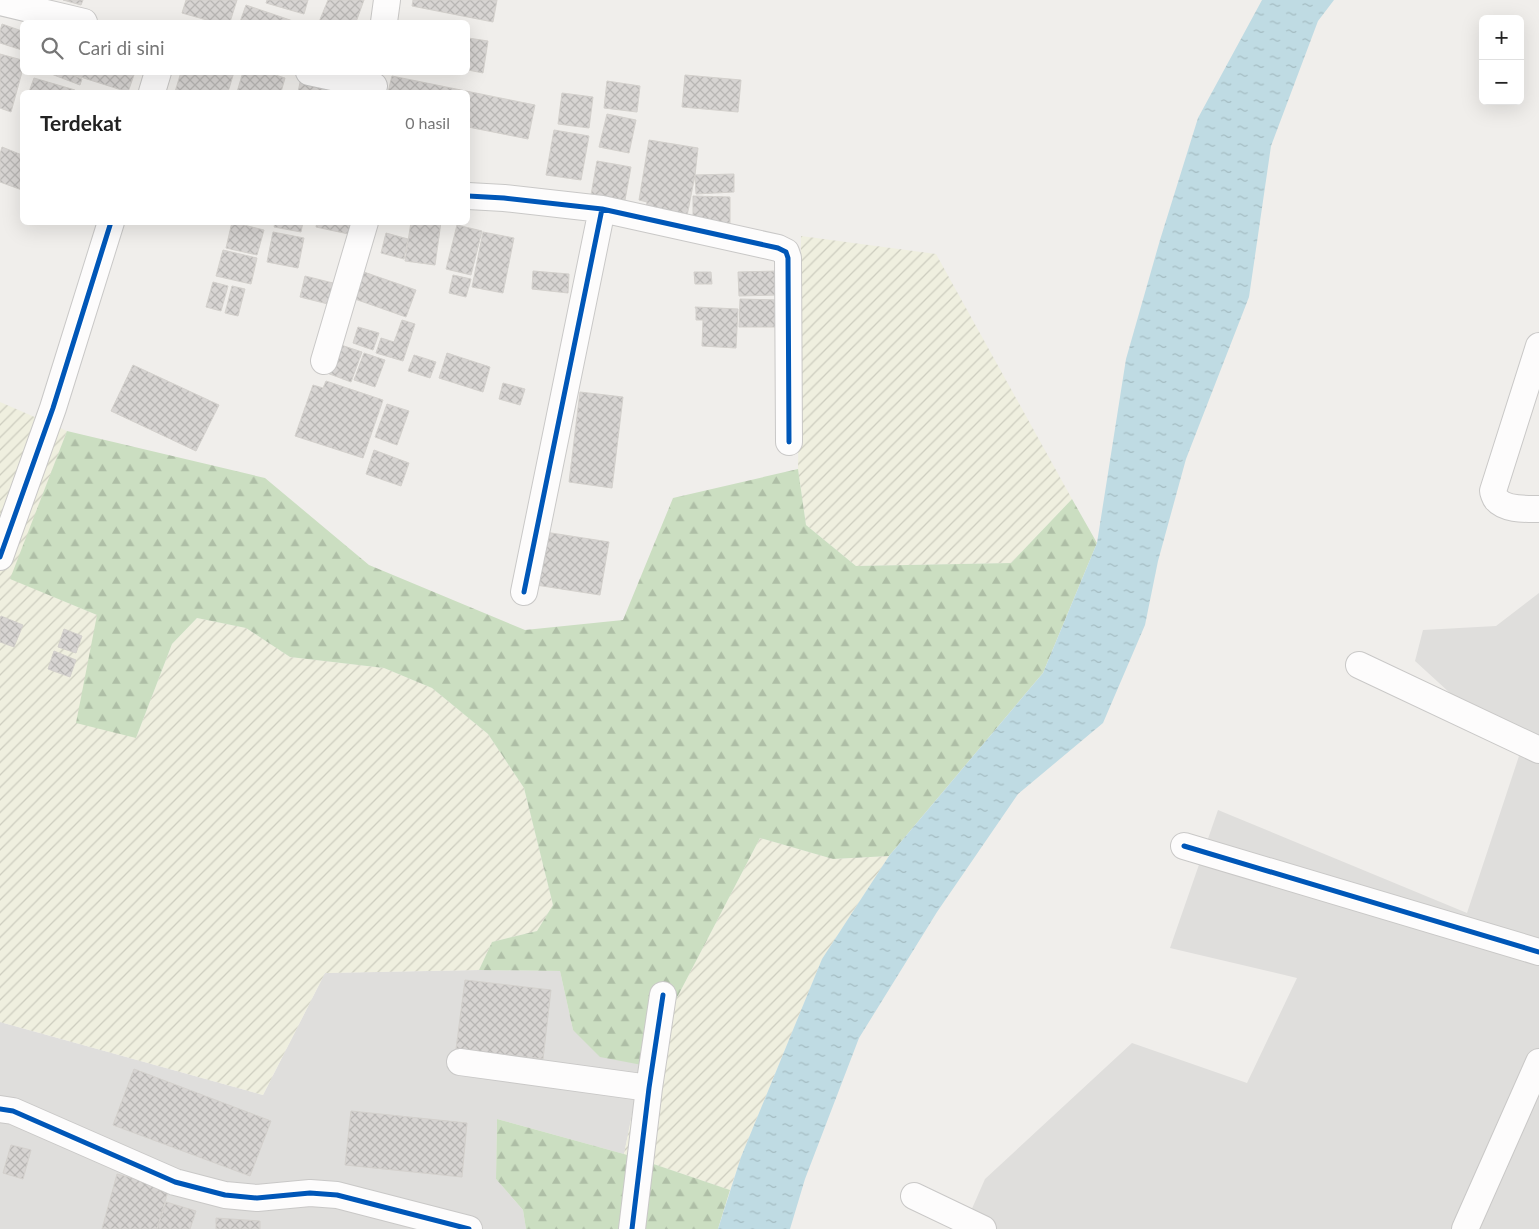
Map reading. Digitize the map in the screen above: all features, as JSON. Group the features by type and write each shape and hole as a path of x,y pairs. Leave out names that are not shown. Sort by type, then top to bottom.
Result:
{"street":[{"path":"384,20 387,0"},
{"path":"0,2 43,6 79,20"},
{"path":"153,90 157,75"},
{"path":"325,75 374,84"},
{"path":"470,196 602,209 778,248 786,252 788,258 789,442"},
{"path":"524,592 602,209"},
{"path":"0,557 53,408 111,225"},
{"path":"324,361 364,225"},
{"path":"1539,346 1493,491 1495,498 1504,505 1517,508 1539,509"},
{"path":"1359,665 1539,750"},
{"path":"1184,846 1539,952"},
{"path":"632,1229 649,1088 663,995"},
{"path":"460,1062 649,1088"},
{"path":"1465,1229 1539,1062"},
{"path":"0,1109 13,1111 175,1182 224,1195 257,1198 310,1194 337,1195 469,1229"},
{"path":"914,1196 983,1229"}],"shaded area":[{"path":"1539,593 1539,1229 963,1229 985,1179 1132,1043 1247,1083 1297,978 1170,948 1218,810 1467,913 1519,756 1415,661 1423,630 1496,626"},
{"path":"479,970 560,971 573,1030 642,1065 624,1154 497,1119 496,1179 523,1210 526,1229 0,1229 0,1022 263,1095 325,973"}],"green space":[{"path":"801,236 936,254 1072,499 1011,563 856,566 806,525 798,469"},
{"path":"0,402 67,431 11,579 97,615 136,738 172,644 197,618 246,628 290,657 384,668 432,688 488,734 524,788 553,905 537,931 492,942 479,970 325,973 263,1095 0,1022"},
{"path":"67,431 265,478 369,565 525,630 623,620 673,498 798,469 806,525 856,566 1011,563 1072,499 1097,543 1043,673 889,856 833,859 760,838 642,1065 600,1057 573,1030 560,971 479,970 492,942 537,931 553,905 524,788 488,734 432,688 384,668 290,657 246,628 197,618 172,644 136,738 76,723 97,615 10,579"},
{"path":"760,838 833,859 889,856 822,959 741,1157 730,1190 624,1154 642,1065"},
{"path":"497,1119 624,1154 730,1190 718,1229 526,1229 523,1210 496,1179"}],"water":[{"path":"1262,0 1334,0 1318,21 1271,146 1249,297 1186,459 1158,561 1145,625 1103,723 1018,794 937,912 859,1038 805,1179 790,1229 718,1229 741,1157 822,959 889,856 1043,673 1097,543 1126,359 1198,118"}],"building":[{"path":"63,0 83,0 81,5"},
{"path":"186,0 237,0 231,20 207,20 182,13"},
{"path":"267,0 308,0 304,14 266,3"},
{"path":"328,0 364,0 357,20 320,20"},
{"path":"413,0 497,0 493,22 412,6"},
{"path":"246,5 290,20 241,20"},
{"path":"2,24 20,30 20,49 0,43"},
{"path":"470,38 488,41 483,73 470,70"},
{"path":"0,54 20,59 21,75 11,112 0,108"},
{"path":"54,75 73,75 82,79 80,85"},
{"path":"74,75 134,75 129,90 122,90"},
{"path":"180,75 233,75 229,90 176,90"},
{"path":"242,75 276,75 285,78 282,90 238,90"},
{"path":"685,75 741,80 738,112 682,107"},
{"path":"392,76 461,90 388,90"},
{"path":"34,78 75,90 30,90"},
{"path":"301,78 342,90 298,90"},
{"path":"607,81 640,86 637,112 604,108"},
{"path":"470,92 535,105 528,139 470,127"},
{"path":"562,93 593,97 589,128 558,124"},
{"path":"607,114 636,120 629,153 599,147"},
{"path":"554,130 589,136 581,180 546,175"},
{"path":"649,140 698,148 686,221 645,214 647,202 639,200"},
{"path":"2,147 20,154 20,189 0,182 0,154"},
{"path":"597,161 631,167 625,200 591,195"},
{"path":"734,174 734,192 696,194 695,175"},
{"path":"693,196 730,197 730,224 693,223"},
{"path":"231,225 244,225 264,230 257,255 226,248"},
{"path":"274,225 302,225 301,232 274,227"},
{"path":"316,225 355,225 353,235 316,227"},
{"path":"411,225 441,225 435,265 405,261"},
{"path":"457,225 482,231 471,275 446,269"},
{"path":"273,232 304,238 298,268 267,262"},
{"path":"483,232 514,238 503,293 472,287"},
{"path":"386,233 408,239 404,259 381,253"},
{"path":"223,250 257,258 251,284 216,276"},
{"path":"361,271 416,290 406,317 352,298"},
{"path":"533,271 569,274 568,293 532,289"},
{"path":"778,271 778,295 739,296 738,272"},
{"path":"694,272 711,272 712,284 695,284"},
{"path":"453,275 471,279 466,297 449,293"},
{"path":"305,276 337,284 332,305 300,297"},
{"path":"213,282 228,286 221,311 206,307"},
{"path":"232,286 245,289 238,316 225,313"},
{"path":"740,299 780,300 779,327 739,327"},
{"path":"695,307 738,309 736,348 702,346 703,320 696,320"},
{"path":"402,320 415,324 403,361 376,353 381,338 394,342"},
{"path":"358,327 379,333 373,350 353,343"},
{"path":"338,344 362,352 351,382 327,373"},
{"path":"364,353 385,360 375,387 354,380"},
{"path":"447,353 490,367 483,392 439,378"},
{"path":"414,355 436,362 430,378 408,371"},
{"path":"133,365 219,405 196,451 111,411"},
{"path":"326,381 383,400 363,458 295,436 313,385 323,388"},
{"path":"503,383 525,389 520,405 499,399"},
{"path":"580,392 623,397 612,488 569,482"},
{"path":"387,404 409,411 397,445 375,437"},
{"path":"374,450 409,463 401,486 366,474"},
{"path":"545,532 609,542 600,595 536,585"},
{"path":"1,616 23,625 14,647 0,642"},
{"path":"64,629 82,636 76,653 58,647"},
{"path":"54,651 76,660 70,677 48,669"},
{"path":"465,980 551,990 543,1059 456,1049"},
{"path":"134,1069 271,1121 250,1176 113,1125"},
{"path":"351,1111 467,1123 462,1177 345,1165"},
{"path":"11,1145 31,1150 23,1179 3,1173"},
{"path":"117,1174 169,1188 157,1229 102,1229"},
{"path":"166,1202 196,1211 190,1229 157,1229"},
{"path":"216,1218 260,1221 260,1229 216,1229"}],"cycle path":[{"path":"470,196 602,209 778,248 786,252 788,258 789,442"},
{"path":"524,592 602,209"},
{"path":"0,557 53,408 110,225"},
{"path":"1184,846 1539,952"},
{"path":"632,1229 649,1088 663,995"},
{"path":"0,1109 13,1111 175,1182 225,1195 257,1198 310,1193 337,1195 469,1229"}]}
